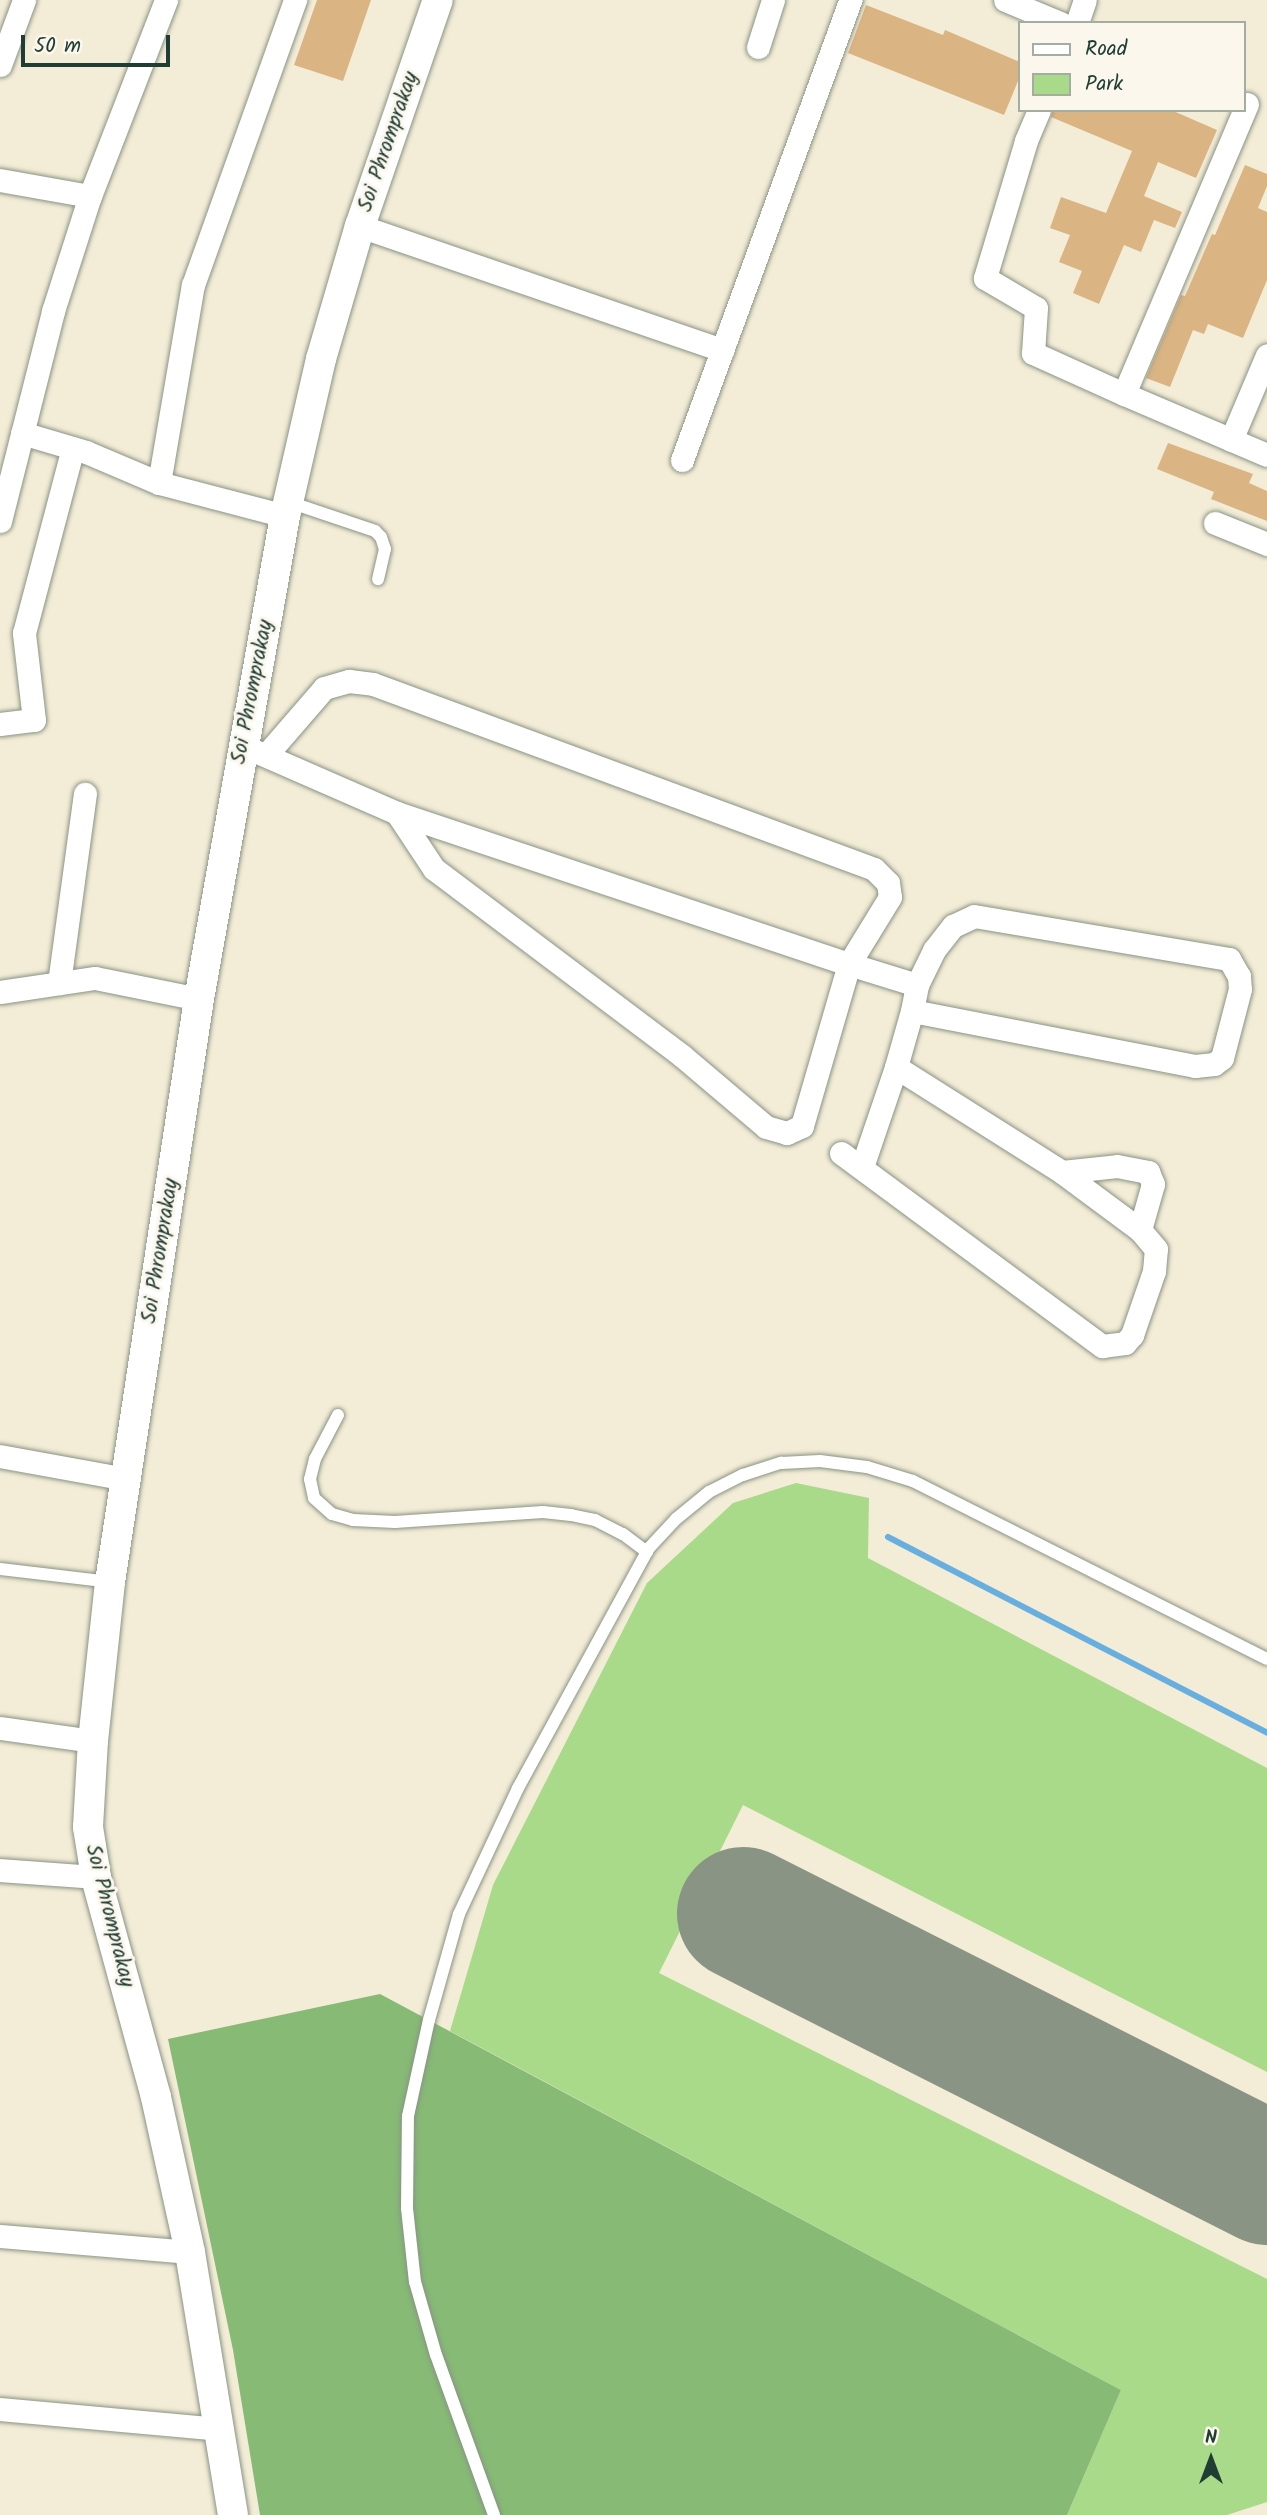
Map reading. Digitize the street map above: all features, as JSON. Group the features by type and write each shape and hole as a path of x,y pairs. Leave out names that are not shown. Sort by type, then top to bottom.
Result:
{"street":[{"path":"0,65 24,0"},
{"path":"0,521 53,312 90,196 166,0"},
{"path":"159,483 193,285 295,0"},
{"name":"Soi Phromprakay","path":"233,2515 190,2252 156,2097 96,1877 88,1827 93,1741 110,1582 199,999 255,751 287,509 321,359 360,226 438,0"},
{"path":"758,47 773,0"},
{"path":"682,460 850,0"},
{"path":"1005,0 1055,21"},
{"path":"1078,21 1085,0"},
{"path":"1124,394 1253,107"},
{"path":"1038,112 1026,141 985,278 1036,308 1033,354 1267,455"},
{"path":"0,180 90,196"},
{"path":"360,226 722,349"},
{"path":"1231,440 1267,355"},
{"path":"22,433 72,448 159,483 287,509"},
{"path":"0,724 34,720 24,633 72,448"},
{"path":"1215,523 1267,544"},
{"path":"397,813 434,869 681,1055 775,1132 787,1133 803,1126 849,964 890,897 888,883 874,869 373,684 349,681 324,688 255,751 397,813 849,964 917,985"},
{"path":"59,983 85,794"},
{"path":"862,1167 897,1067 917,985 934,950 953,926 974,916 1229,959 1239,976 1240,989 1222,1058 1214,1064 1195,1066 912,1011"},
{"path":"0,992 95,978 199,999"},
{"path":"841,1153 1102,1346 1125,1343 1132,1335 1154,1271 1156,1249 1140,1230 1062,1172 897,1067"},
{"path":"1062,1172 1117,1166 1148,1172 1153,1184 1140,1230"},
{"path":"0,1456 126,1479"},
{"path":"0,1728 93,1741"},
{"path":"0,1870 96,1877"},
{"path":"0,2236 190,2252"},
{"path":"0,2409 221,2429"}],"lane":[{"path":"287,509 375,531 384,549 378,579"},
{"path":"338,1415 315,1459 310,1479 314,1498 332,1514 353,1520 395,1522 544,1512 571,1515 595,1520 614,1529 647,1552"},
{"path":"494,2515 436,2355 415,2282 407,2208 408,2116 429,2020 459,1914 518,1788 647,1552 676,1518 709,1492 743,1475 781,1463 820,1461 867,1467 913,1481 1267,1659"},
{"path":"0,1569 110,1582"}],"green space":[{"path":"796,1483 869,1498 868,1558 1267,1768 1267,2072 743,1805 659,1973 1267,2279 1267,2502 1227,2515 1067,2515 1121,2390 450,2031 493,1885 647,1583 733,1503"},
{"path":"380,1994 1121,2390 1067,2515 260,2515 233,2350 168,2039"}],"building":[{"path":"317,0 371,0 343,81 294,65"},
{"path":"866,5 943,35 945,30 1018,61 1018,81 1004,115 848,53"},
{"path":"1052,112 1176,112 1217,130 1196,178 1158,162 1144,196 1182,212 1175,228 1154,220 1141,252 1124,245 1099,304 1073,293 1082,271 1059,262 1070,235 1050,228 1061,197 1106,213 1132,151 1051,117"},
{"path":"1245,165 1267,174 1267,186 1258,208 1267,212 1267,280 1243,338 1208,324 1204,334 1193,330 1170,387 1146,378 1181,295 1185,296"},
{"path":"1168,443 1253,474 1249,483 1267,491 1267,521 1211,499 1214,492 1157,469"}],"waterway":[{"path":"888,1537 1267,1733"}],"runway":[{"path":"743,1913 1267,2178"}]}
